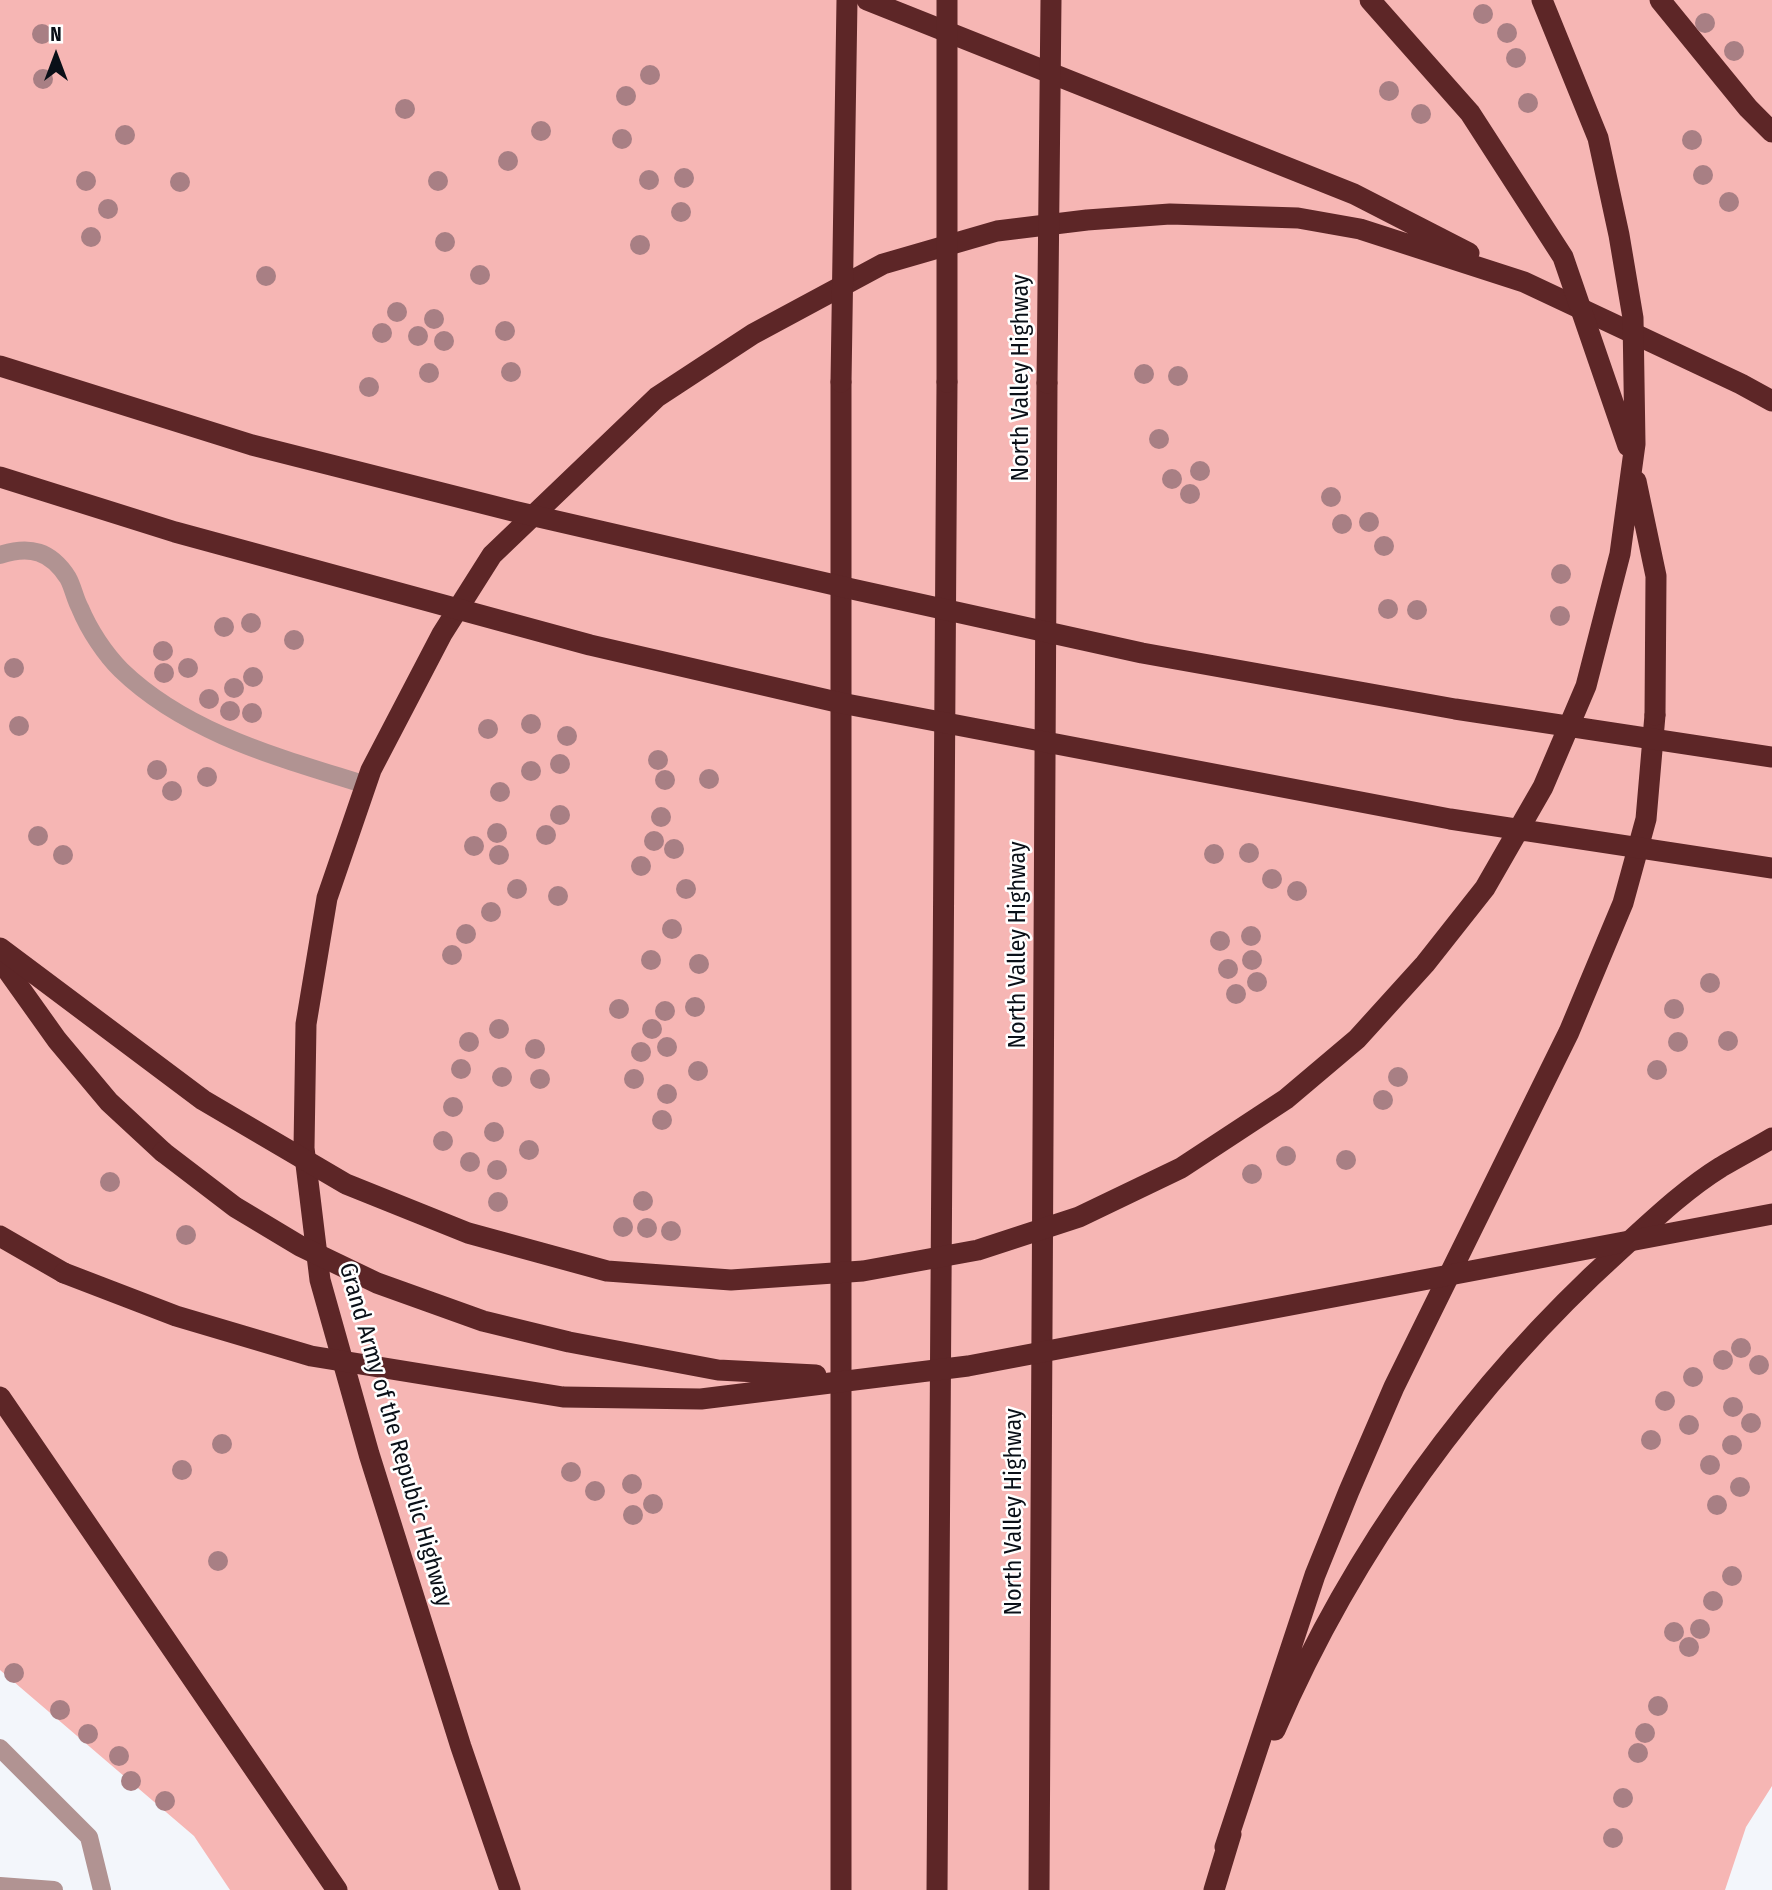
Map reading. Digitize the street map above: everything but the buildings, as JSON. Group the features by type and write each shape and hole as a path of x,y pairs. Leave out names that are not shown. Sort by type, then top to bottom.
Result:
{"highway":[{"path":"841,1890 841,382 847,0"},
{"path":"867,0 1354,194 1524,282"},
{"path":"937,1890 947,0"},
{"name":"North Valley Highway","path":"1039,1890 1051,0"},
{"path":"1214,1890 1225,1847 1315,1575 1349,1491 1394,1387 1569,1032 1623,903 1646,820 1656,715 1656,576 1627,437 1563,257 1470,113 1370,0"},
{"path":"0,948 203,1100 346,1184 468,1233 607,1271 731,1280 889,1267 978,1250 1079,1217 1181,1168 1286,1098 1357,1039 1425,964 1485,888 1542,787 1586,686 1620,554 1636,444 1633,318 1598,138 1542,0"},
{"path":"1660,0 1748,108 1772,132"},
{"name":"Grand Army of the Republic Highway","path":"510,1890 461,1746 369,1454 320,1280 304,1148 306,1024 327,898 371,770 442,634 492,555 657,397 753,334 883,264 997,231 1087,220 1170,214 1298,218 1360,229 1524,282 1772,401"},
{"path":"0,366 252,445 513,511 1142,653 1455,709 1772,757"},
{"path":"0,477 175,532 564,637 841,703 1450,820 1772,868"},
{"path":"0,960 57,1040 109,1102 163,1152 235,1208 300,1246 377,1283 483,1321 569,1342 718,1370 820,1375 968,1366"},
{"path":"1225,1847 1285,1707 1327,1619 1412,1486 1464,1416 1521,1346 1579,1286 1647,1225 1720,1168 1772,1138"},
{"path":"0,1236 64,1273 177,1316 312,1356 562,1397 701,1399 968,1366 1772,1214"},
{"path":"0,1396 337,1890"}],"street":[{"path":"0,555 29,550 48,555 68,579 80,610 103,648 121,670 181,715 241,743 366,785"},
{"path":"0,1748 89,1837 102,1890"},
{"path":"0,1886 54,1890"}],"shaded area":[{"path":"0,0 1772,0 1772,1786 1746,1827 1725,1890 230,1890 194,1836 0,1670"}]}
